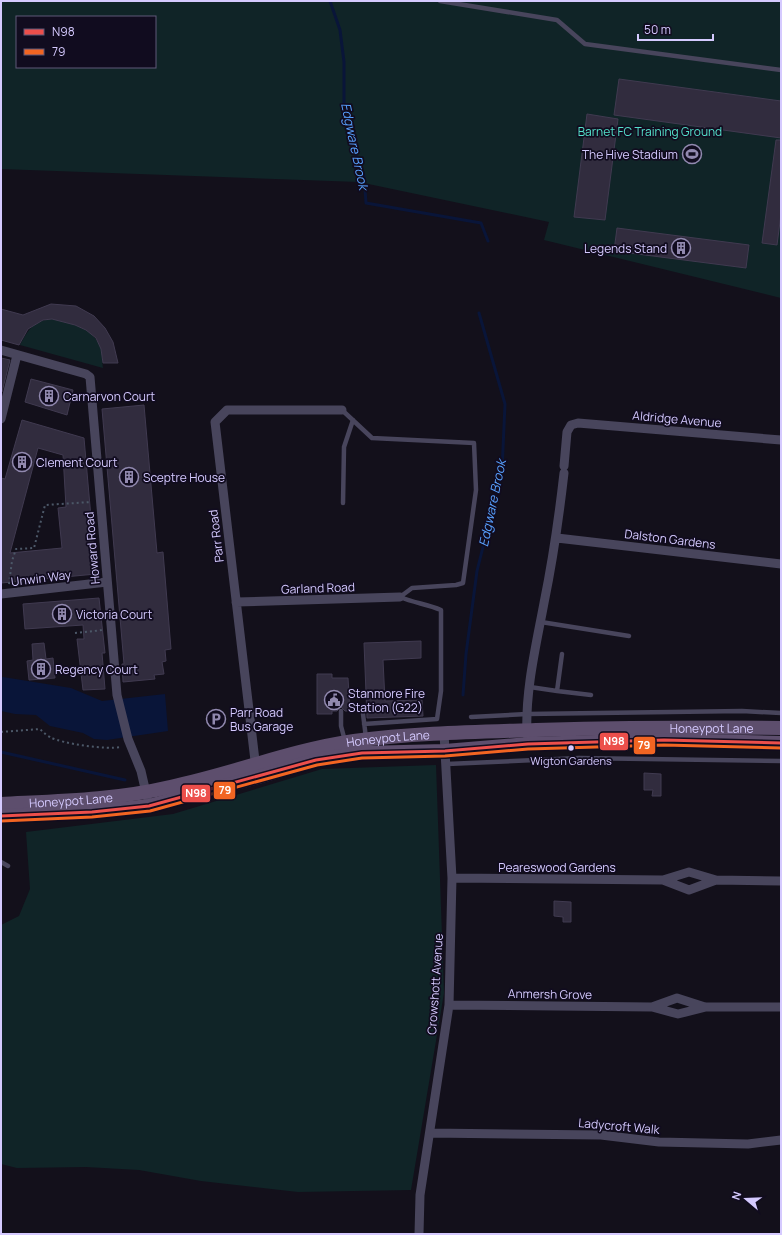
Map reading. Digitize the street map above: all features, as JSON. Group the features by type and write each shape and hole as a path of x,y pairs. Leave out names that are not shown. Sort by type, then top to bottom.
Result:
{"main road":[{"name":"Honeypot Lane","path":"257,771 312,748 346,742 446,758 527,737 662,726 781,728"},
{"name":"Honeypot Lane","path":"1,816 92,812 257,771 316,760 367,746 444,733 527,737 781,742"},
{"name":"Honeypot Lane","path":"1,804 119,797 147,799"}],"street":[{"name":"Howard Road","path":"1,350 86,374 90,377 117,695 127,742 141,771 147,799"},
{"path":"1,419 18,355"},
{"name":"Parr Road","path":"257,771 215,422 226,410 342,410"},
{"name":"Aldridge Avenue","path":"557,538 567,432 571,425 588,423 781,440"},
{"path":"527,737 526,714 530,687 557,538"},
{"name":"Dalston Gardens","path":"557,538 781,564"},
{"name":"Unwin Way","path":"6,594 107,582"},
{"name":"Garland Road","path":"236,602 400,597"},
{"name":"Crowshott Avenue","path":"419,1234 420,1195 449,1005 452,878 444,733"},
{"name":"Peareswood Gardens","path":"452,878 663,880 689,872 716,880 781,881"},
{"name":"Peareswood Gardens","path":"663,880 690,890 716,880"},
{"name":"Anmersh Grove","path":"652,1007 677,998 706,1007"},
{"name":"Anmersh Grove","path":"449,1005 652,1007 678,1014 706,1007 781,1007"},
{"name":"Ladycroft Walk","path":"430,1132 601,1134 659,1142 748,1144 781,1140"}],"lane":[{"path":"440,1 557,20 585,44 781,70"},
{"path":"342,410 372,438 474,443 476,490 463,582 456,586 412,588 400,597"},
{"path":"343,503 344,447 353,420"},
{"path":"364,724 437,719 441,691 440,610 429,605 413,602 400,597"},
{"path":"541,622 629,636"},
{"path":"557,691 562,654"},
{"path":"530,687 591,695"},
{"path":"341,711 341,726 346,742"},
{"path":"470,716 742,711 781,713"},
{"path":"363,714 367,746"},
{"path":"446,758 781,761"},
{"path":"1,862 8,866"}],"path":[{"path":"6,594 12,561 16,549 34,548 45,506 100,501"},
{"path":"75,633 106,630"},
{"path":"1,732 40,729 51,738 91,747 108,749 127,742"}],"green space":[{"name":"Barnet FC Training Ground","path":"1,1 781,1 781,298 544,240 549,222 359,182 1,169"},
{"path":"52,319 66,322 88,331 98,342 102,351 103,368 20,345 32,327 45,320"},
{"path":"436,765 444,993 411,1190 298,1192 201,1181 139,1170 86,1167 17,1168 1,1164 1,925 19,916 30,889 26,832 173,814 322,769"}],"water":[{"path":"3,677 71,688 102,701 165,694 168,731 107,740 94,739 83,733 50,726 36,715 15,714 1,711 1,678"}],"building":[{"path":"619,79 781,101 781,138 614,115"},
{"path":"587,114 618,119 605,220 574,217"},
{"path":"776,140 781,140 781,214 777,245 762,243"},
{"name":"Legends Stand","path":"617,228 749,245 746,268 614,251"},
{"path":"51,304 76,306 94,316 105,328 113,342 118,363 103,363 101,349 96,338 86,330 75,325 52,319 43,320 28,329 19,345 1,340 1,309 23,315"},
{"path":"1,358 10,360 2,392 1,392"},
{"name":"Carnarvon Court","path":"31,379 73,390 67,415 25,402"},
{"name":"Sceptre House","path":"144,405 157,553 163,552 171,649 165,650 166,661 162,662 164,674 154,675 155,679 123,682 122,664 124,664 102,409"},
{"path":"22,420 84,438 96,574 1,583 1,478 5,479","holes":["38,448 63,455 66,507 58,508 62,548 10,553"]},
{"path":"99,598 105,653 102,653 105,689 83,690 77,639 84,639 83,625 25,629 23,604"},
{"path":"421,641 421,658 383,660 385,701 422,700 423,716 367,718 364,643"},
{"name":"Regency Court","path":"44,643 46,659 53,658 55,678 29,680 27,661 33,660 32,644"},
{"name":"Stanmore Fire Station (G22)","path":"317,674 332,674 332,678 348,678 350,711 345,711 341,707 337,711 332,711 332,714 317,714"},
{"path":"644,773 661,774 661,796 652,796 653,790 644,790"},
{"path":"554,901 571,902 571,922 563,922 563,917 554,916"}],"waterway":[{"name":"Edgware Brook","path":"330,1 340,30 344,62 344,109 354,149 364,176 366,203 481,223 488,241"},
{"name":"Edgware Brook","path":"463,695 466,654 477,571 502,471 505,404 479,313"},
{"path":"1,752 125,780"}],"transit line":[{"name":"N98","path":"1,816 92,812 149,806 316,760 362,753 445,751 528,744 664,740 781,743"},
{"name":"79","path":"1,821 92,817 150,811 317,765 362,758 445,756 528,749 664,745 781,748"}],"place":[{"name":"The Hive Stadium","path":"692,154"},
{"name":"Legends Stand","path":"681,248"},
{"name":"Carnarvon Court","path":"49,396"},
{"name":"Clement Court","path":"22,462"},
{"name":"Sceptre House","path":"129,477"},
{"name":"Victoria Court","path":"62,614"},
{"name":"Regency Court","path":"41,669"},
{"name":"Stanmore Fire Station (G22)","path":"334,700"},
{"name":"Parr Road Bus Garage","path":"216,719"},
{"name":"Wigton Gardens","path":"571,748"}]}
